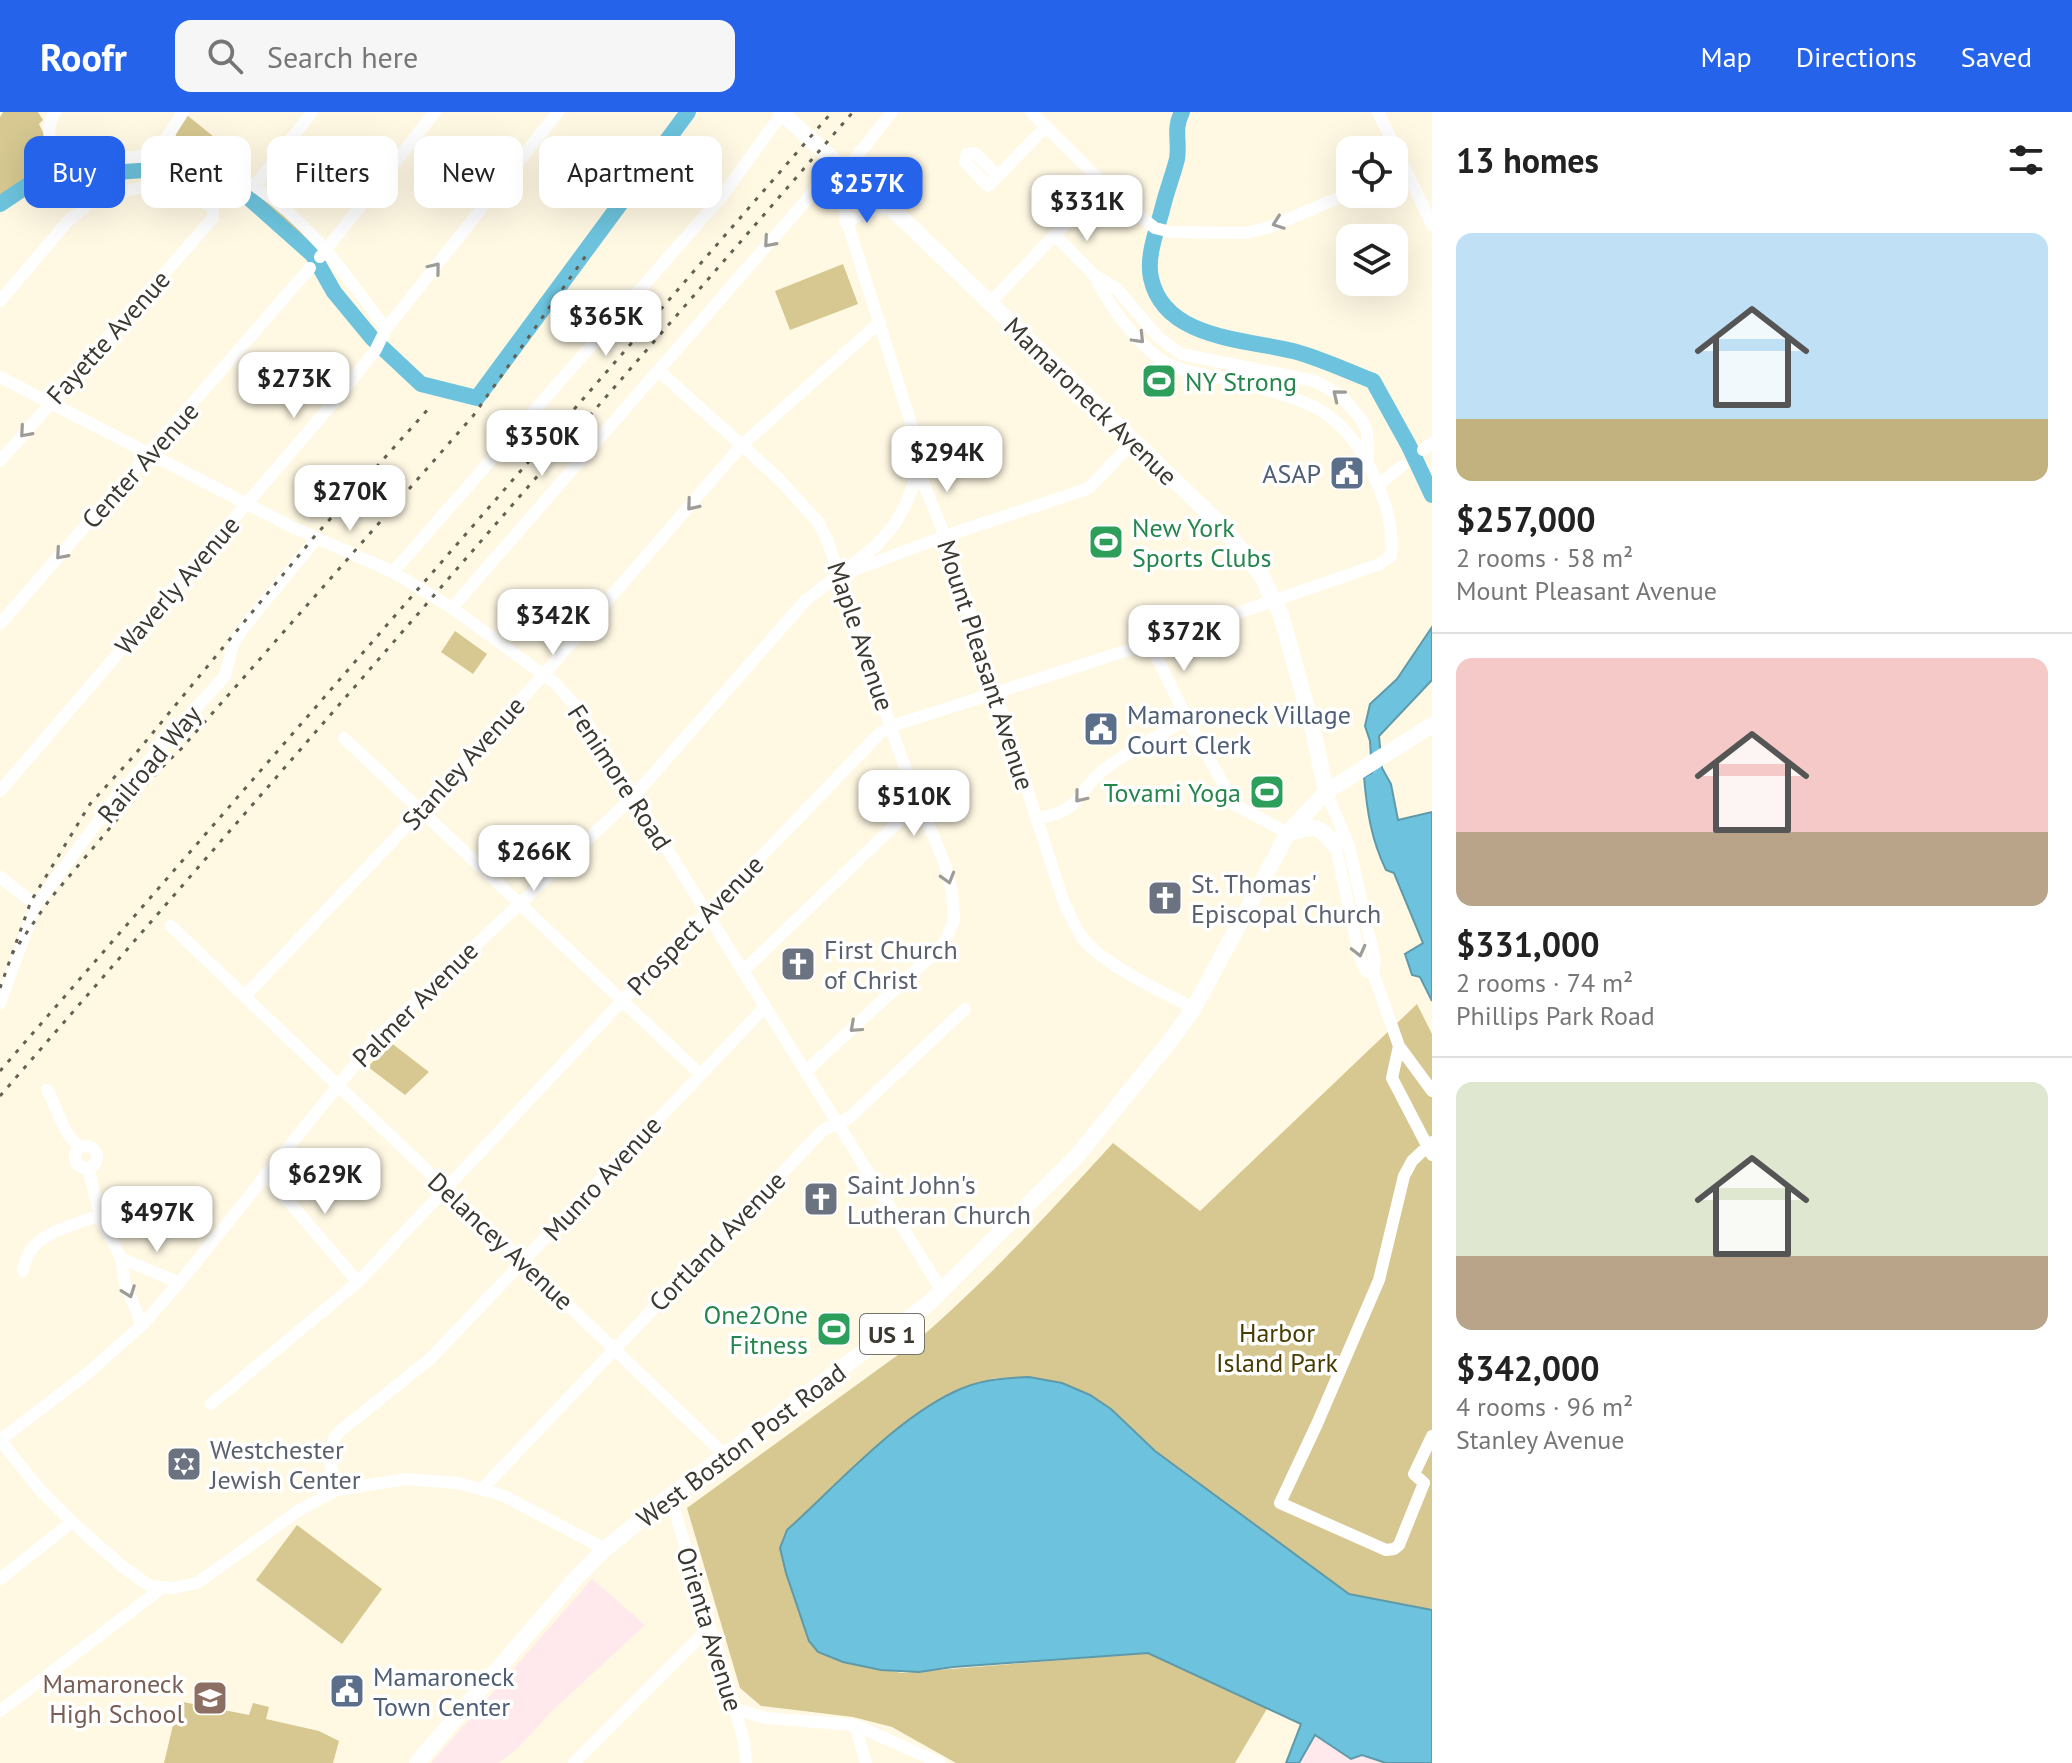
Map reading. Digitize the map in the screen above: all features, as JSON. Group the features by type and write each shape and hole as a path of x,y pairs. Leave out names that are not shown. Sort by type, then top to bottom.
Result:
{"main road":[{"name":"Mamaroneck Avenue","path":"782,112 845,171 888,205 1221,525 1261,575 1290,641 1326,792"},
{"path":"847,221 863,210 888,205"},
{"name":"US 1","path":"1326,792 1432,725"},
{"name":"West Boston Post Road","path":"417,1763 576,1578 605,1549 670,1496 900,1328 942,1291 1077,1156 1194,1008 1288,833 1326,792"},
{"path":"1288,833 1309,827 1322,830 1335,846"}],"street":[{"path":"55,112 48,126 55,148 65,155 79,158 141,156"},
{"path":"168,136 183,112"},
{"path":"255,186 312,112"},
{"path":"324,253 435,112"},
{"name":"Waverly Avenue","path":"0,791 375,351 384,332 558,112"},
{"path":"393,572 723,195 782,112"},
{"path":"452,608 822,182 845,171 892,112"},
{"path":"1378,112 1387,136"},
{"path":"998,176 1039,117 1148,225 1171,232 1246,233 1281,223 1336,199"},
{"name":"Mount Pleasant Avenue","path":"845,171 843,199 847,221 915,436 916,465 945,536 1063,900 1083,938 1150,986 1194,1008"},
{"path":"990,303 1104,183"},
{"path":"251,184 279,204 324,253 384,332"},
{"name":"Fayette Avenue","path":"0,301 67,222 97,197 149,186 181,191 205,202 215,213 203,231 0,461"},
{"path":"1408,186 1432,225"},
{"path":"1055,235 1094,275 1117,289 1158,337 1181,354 1296,376 1326,385 1341,396 1361,419 1367,431 1368,461"},
{"name":"Center Avenue","path":"0,624 180,421 310,268"},
{"path":"1094,275 1130,328 1158,357 1180,369 1236,382 1310,405 1330,416 1368,461 1378,485 1402,466"},
{"name":"Stanley Avenue","path":"245,996 421,811 742,445 880,322"},
{"name":"Maple Avenue","path":"659,371 778,478 818,522 840,575 952,891 954,920 951,933 933,956 806,1071"},
{"name":"Fenimore Road","path":"0,377 317,538 393,572 452,608 545,673 579,710 942,1291"},
{"name":"Palmer Avenue","path":"840,575 1088,488 1133,442"},
{"name":"Palmer Avenue","path":"0,1440 88,1373 142,1325 179,1283 336,1084 397,1016 634,796 798,608 876,546 894,525 913,486 916,465"},
{"name":"Prospect Avenue","path":"211,1404 358,1282 858,753 892,726 1150,643 1380,564 1391,556 1390,522 1378,485"},
{"name":"Railroad Way","path":"0,1003 36,905 117,796 225,676 233,644 244,627 317,538"},
{"path":"1150,643 1187,719 1235,805 1288,833"},
{"path":"1036,819 1070,809 1094,778 1108,767 1187,719"},
{"path":"344,738 700,1074"},
{"path":"1326,792 1360,958 1366,971 1373,973"},
{"path":"1326,792 1349,846 1375,961 1373,973 1399,1046 1432,1091"},
{"path":"743,971 919,802"},
{"path":"0,877 36,905"},
{"name":"Delancey Avenue","path":"171,926 726,1456"},
{"name":"Munro Avenue","path":"337,1490 329,1462 330,1445 335,1437 430,1359 765,1007"},
{"name":"Cortland Avenue","path":"483,1488 823,1130 849,1118 965,1009"},
{"path":"1399,1046 1392,1078 1430,1148 1412,1161 1404,1176 1379,1280 1280,1503 1386,1550 1394,1549 1399,1545 1424,1483 1414,1474 1432,1436"},
{"path":"47,1090 63,1128 73,1142 96,1152 96,1160 88,1168 100,1215 121,1258 125,1284 142,1325"},
{"path":"265,1174 358,1282"},
{"path":"23,1271 25,1255 42,1238 100,1215"},
{"path":"121,1258 179,1283"},
{"path":"0,1440 40,1490 72,1522 142,1582 162,1588 186,1587 197,1583 301,1509 337,1490 406,1479 436,1480 483,1488 605,1549"},
{"name":"Orienta Avenue","path":"670,1496 735,1709 746,1762"},
{"path":"0,1579 72,1522"},
{"path":"0,1711 162,1588"},
{"path":"574,1763 710,1627"},
{"path":"735,1709 766,1718 855,1725 940,1763"},
{"path":"855,1725 866,1763"}],"shaded area":[{"path":"592,1579 645,1625 553,1710 517,1749 498,1763 431,1763"},
{"path":"1315,1734 1351,1759 1362,1755 1386,1763 1299,1763"}],"green space":[{"path":"3,112 38,112 43,120 39,124 45,136 24,136 24,193 0,211 0,117"},
{"path":"187,115 213,136 176,136"},
{"path":"125,156 141,157 141,175 125,176"},
{"path":"251,190 267,200 267,208 276,208 310,240 313,254 309,265 306,252 251,205"},
{"path":"843,264 858,304 790,330 775,291"},
{"path":"455,631 487,654 473,674 441,652"},
{"name":"Harbor Island Park","path":"1417,1004 1432,1034 1432,1610 1349,1594 1155,1451 1111,1409 1090,1395 1062,1383 1029,1377 995,1378 963,1388 931,1405 897,1430 787,1530 809,1641 818,1652 843,1662 902,1673 1148,1653 1268,1707 1235,1763 956,1763 892,1727 853,1717 761,1706 740,1688 687,1508 913,1344 940,1321 1041,1221 1113,1143 1200,1211"},
{"path":"390,1042 429,1072 405,1095 368,1067"},
{"path":"297,1525 382,1589 342,1644 256,1580"},
{"path":"183,1702 249,1715 253,1703 269,1707 266,1719 319,1731 339,1741 333,1763 164,1763 178,1704"}],"water":[{"path":"1432,627 1432,680 1379,736 1382,768 1391,784 1398,820 1432,812 1432,1001 1420,977 1412,975 1405,954 1423,943 1394,873 1386,870 1373,836 1364,777 1372,773 1370,741 1365,726 1370,704 1397,679"},
{"path":"1029,1377 1062,1383 1090,1395 1111,1409 1155,1451 1349,1594 1432,1610 1432,1763 1386,1763 1362,1755 1351,1759 1315,1735 1299,1763 1286,1763 1301,1724 1148,1653 919,1672 881,1670 843,1662 818,1652 809,1641 786,1573 780,1548 787,1530 871,1451 940,1399 979,1383"}],"waterway":[{"path":"0,204 55,167 102,173 185,167 242,192 313,255 334,292 372,338 421,384 477,398 688,112"},
{"path":"1182,112 1178,124 1177,159 1151,251 1151,278 1159,298 1172,313 1208,333 1303,354 1373,381 1432,495"}],"railway":[{"path":"0,1071 832,112"},
{"path":"0,1096 853,112"},
{"path":"12,954 50,899 158,771 181,749 473,416 587,254"},
{"path":"0,988 31,901 90,804 132,758 314,537 430,407"}],"place":[{"name":"NY Strong","path":"1159,381"},
{"name":"ASAP","path":"1347,473"},
{"name":"New York Sports Clubs","path":"1106,542"},
{"name":"Mamaroneck Village Court Clerk","path":"1101,729"},
{"name":"Tovami Yoga","path":"1267,792"},
{"name":"St. Thomas' Episcopal Church","path":"1165,898"},
{"name":"First Church of Christ","path":"798,964"},
{"name":"Saint John's Lutheran Church","path":"821,1199"},
{"name":"One2One Fitness","path":"834,1329"},
{"name":"Westchester Jewish Center","path":"184,1464"},
{"name":"Mamaroneck Town Center","path":"347,1691"},
{"name":"Mamaroneck High School","path":"210,1698"}]}
